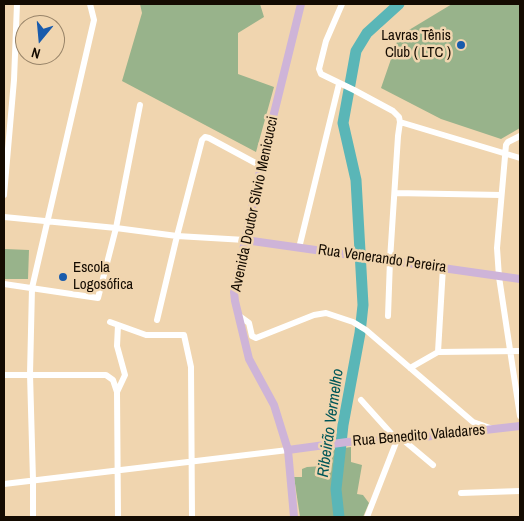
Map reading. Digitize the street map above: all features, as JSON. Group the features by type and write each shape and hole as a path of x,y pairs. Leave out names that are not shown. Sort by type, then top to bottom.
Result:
{"main road":[{"name":"Avenida Doutor Sílvio Menicucci","path":"294,517 288,450 274,406 249,359 234,292 261,166 301,4"},
{"name":"Rua Venerando Pereira","path":"244,240 520,279"},
{"name":"Rua Benedito Valadares","path":"288,450 347,442 400,439 473,427 493,429 520,426"}],"street":[{"path":"4,195 14,80 18,4"},
{"path":"32,517 33,480 30,374 32,288 49,222 94,20 90,4"},
{"path":"342,4 326,41 319,69 321,74 393,111 399,117 400,122 388,316"},
{"path":"300,248 342,85"},
{"path":"4,284 98,298 116,228 140,104"},
{"path":"400,122 520,158"},
{"path":"520,136 508,142 505,154 497,248 499,277 520,416"},
{"path":"157,320 202,140 205,137 261,166"},
{"path":"395,193 501,195"},
{"path":"4,217 177,236 244,240"},
{"path":"438,352 443,267"},
{"path":"238,315 249,322 252,336 256,338 314,315 326,313 353,322 366,330 410,368 473,427"},
{"path":"110,322 151,336 184,335 191,367 192,517"},
{"path":"117,392 125,375 117,346 118,325"},
{"path":"410,368 438,352 520,351"},
{"path":"4,375 106,375 113,380 117,392 118,517"},
{"path":"361,400 400,439 433,465"},
{"path":"367,517 400,439"},
{"path":"4,484 288,450"},
{"path":"461,493 520,491"}],"green space":[{"path":"140,4 260,4 264,17 238,33 238,74 274,87 256,152 122,81 142,13"},
{"path":"452,4 520,4 520,128 501,139 441,119 381,88 399,36"},
{"path":"5,249 29,250 28,279 5,279"},
{"path":"351,447 351,462 362,465 357,494 363,495 369,503 363,517 300,517 294,477 302,477 302,469 307,467 323,466 326,457 325,451"}],"waterway":[{"name":"Ribeirão Vermelho","path":"339,517 336,489 343,425 360,333 363,305 356,180 343,123 356,51 367,33 399,4"}],"place":[{"name":"Lavras Tênis Club ( LTC )","path":"461,45"},
{"name":"Escola Logosófica","path":"63,277"}]}
